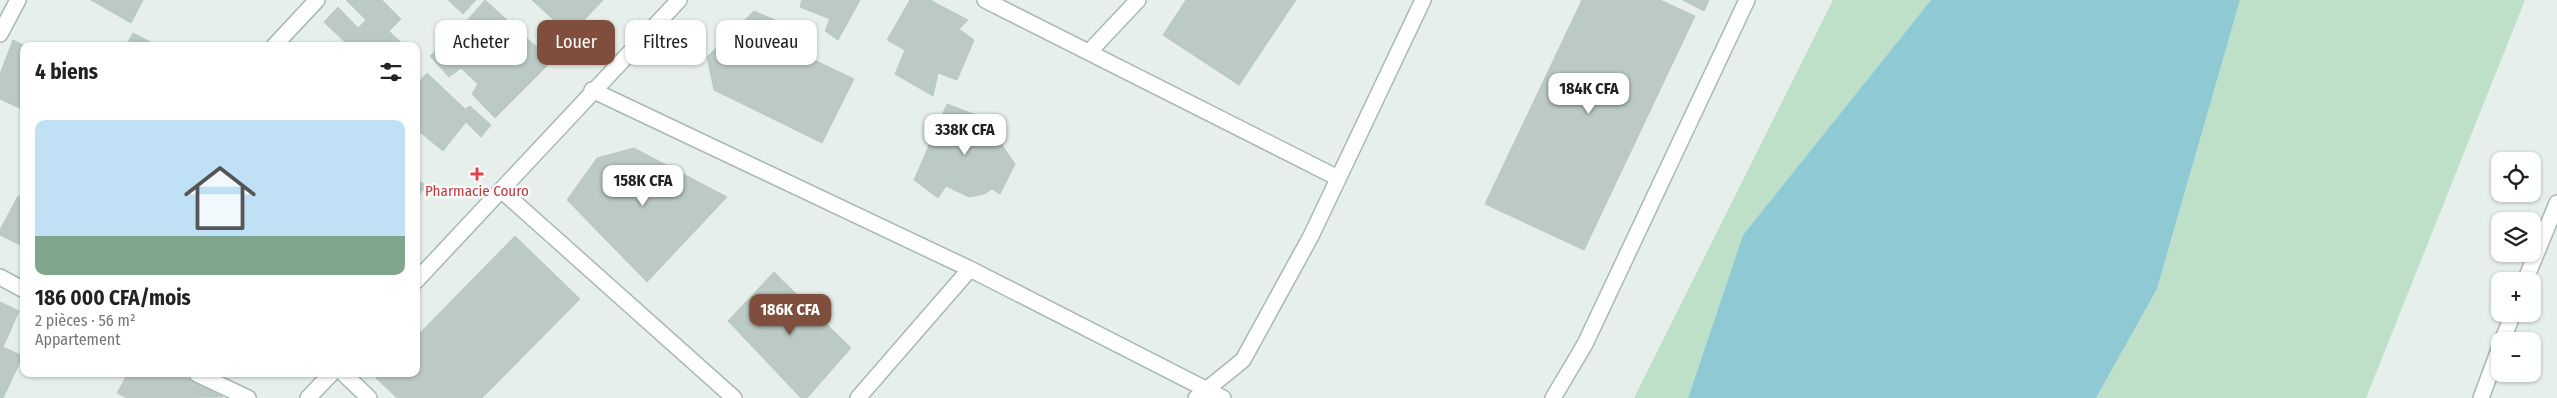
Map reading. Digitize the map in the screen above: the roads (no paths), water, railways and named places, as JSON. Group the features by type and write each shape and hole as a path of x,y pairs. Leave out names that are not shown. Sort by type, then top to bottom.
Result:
{"street":[{"path":"0,34 18,0"},
{"path":"278,42 317,0"},
{"path":"420,277 592,90 679,0"},
{"path":"985,0 1338,178"},
{"path":"1090,52 1138,0"},
{"path":"1201,394 1243,360 1311,236 1423,0"},
{"path":"1553,398 1586,344 1747,0"},
{"path":"592,90 970,269 1201,394 1223,398"},
{"path":"500,190 734,398"},
{"path":"2529,272 2557,204"},
{"path":"858,398 970,269"},
{"path":"0,277 20,288"},
{"path":"2481,398 2491,371"},
{"path":"204,377 248,398"},
{"path":"308,398 328,377"},
{"path":"347,377 368,398"}],"water":[{"path":"1931,0 2240,0 2157,289 2096,398 1688,398 1743,235"}],"place":[{"name":"Pharmacie Couro","path":"477,174"}]}
